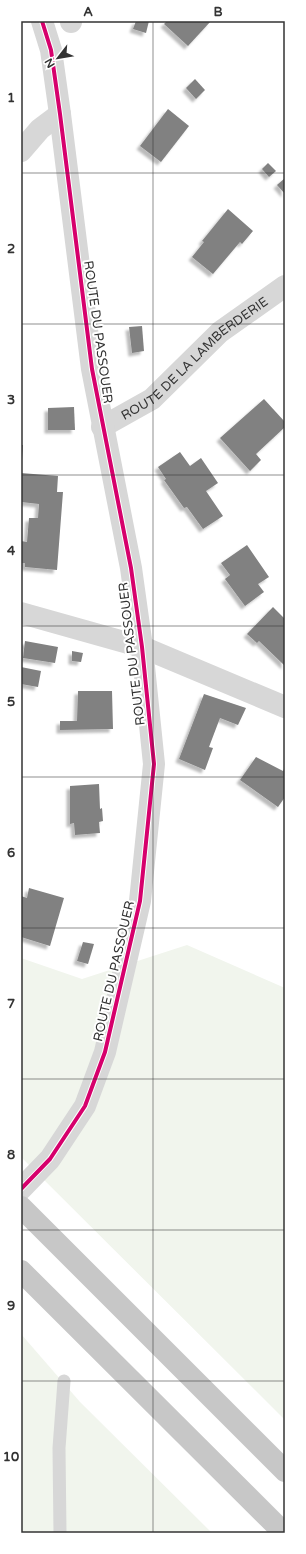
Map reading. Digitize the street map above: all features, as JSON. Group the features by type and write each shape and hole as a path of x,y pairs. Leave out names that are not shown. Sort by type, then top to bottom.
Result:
{"highway":[{"path":"21,1207 285,1471"},
{"path":"24,1275 284,1533"}],"street":[{"name":"ROUTE DU PASSOUER","path":"21,1189 50,1159 85,1106 105,1052 140,901 154,764 142,647 131,568 102,427 92,369 51,50 42,21"},
{"path":"21,152 40,129 60,114"},
{"name":"ROUTE DE LA LAMBERDERIE","path":"102,427 152,399 220,332 285,286"},
{"path":"21,613 142,647 285,707"}],"lane":[{"path":"60,1533 59,1448 64,1381"}],"shaded area":[{"path":"187,945 285,988 285,1420 21,1157 21,958 82,979"},
{"path":"21,1334 80,1402 212,1533 21,1533"}],"building":[{"path":"136,21 149,21 146,33 133,29"},
{"path":"167,21 211,21 188,46 164,24"},
{"path":"195,79 205,90 196,99 186,88"},
{"path":"168,109 189,126 161,162 140,146"},
{"path":"268,163 276,171 269,177 262,169"},
{"path":"285,178 285,194 277,185"},
{"path":"228,209 253,231 242,244 240,242 213,274 192,257 204,242 202,241"},
{"path":"142,326 144,351 132,353 129,327"},
{"path":"264,399 285,422 285,427 256,454 261,460 250,471 220,438"},
{"path":"74,407 75,430 48,430 48,408"},
{"path":"21,445 23,445 22,460 21,460"},
{"path":"180,452 190,466 201,458 218,483 206,491 223,516 203,529 187,507 184,508 164,480 166,479 158,467"},
{"path":"21,473 58,476 57,492 63,492 57,570 25,567 25,563 21,563 21,541 27,542 29,518 38,518 39,504 21,502"},
{"path":"247,545 269,577 258,584 264,592 245,606 225,579 230,575 221,563"},
{"path":"273,607 285,619 285,666 259,641 257,643 247,634"},
{"path":"25,641 58,647 55,663 23,658"},
{"path":"72,651 83,653 81,662 72,661"},
{"path":"21,667 41,671 38,687 21,684"},
{"path":"78,691 112,691 113,729 60,730 60,721 77,721"},
{"path":"204,694 246,708 238,725 220,718 209,747 213,748 205,770 179,759"},
{"path":"256,757 283,771 285,767 285,797 278,807 240,780"},
{"path":"99,784 100,809 102,808 103,821 99,822 100,833 75,835 74,823 70,824 70,786"},
{"path":"29,888 64,898 50,946 21,937 21,896 27,898"},
{"path":"83,942 94,944 88,964 77,961"}],"cycle path":[{"path":"21,1189 50,1159 85,1106 105,1052 140,901 154,764 142,647 131,568 92,369 51,50 42,21"}]}
